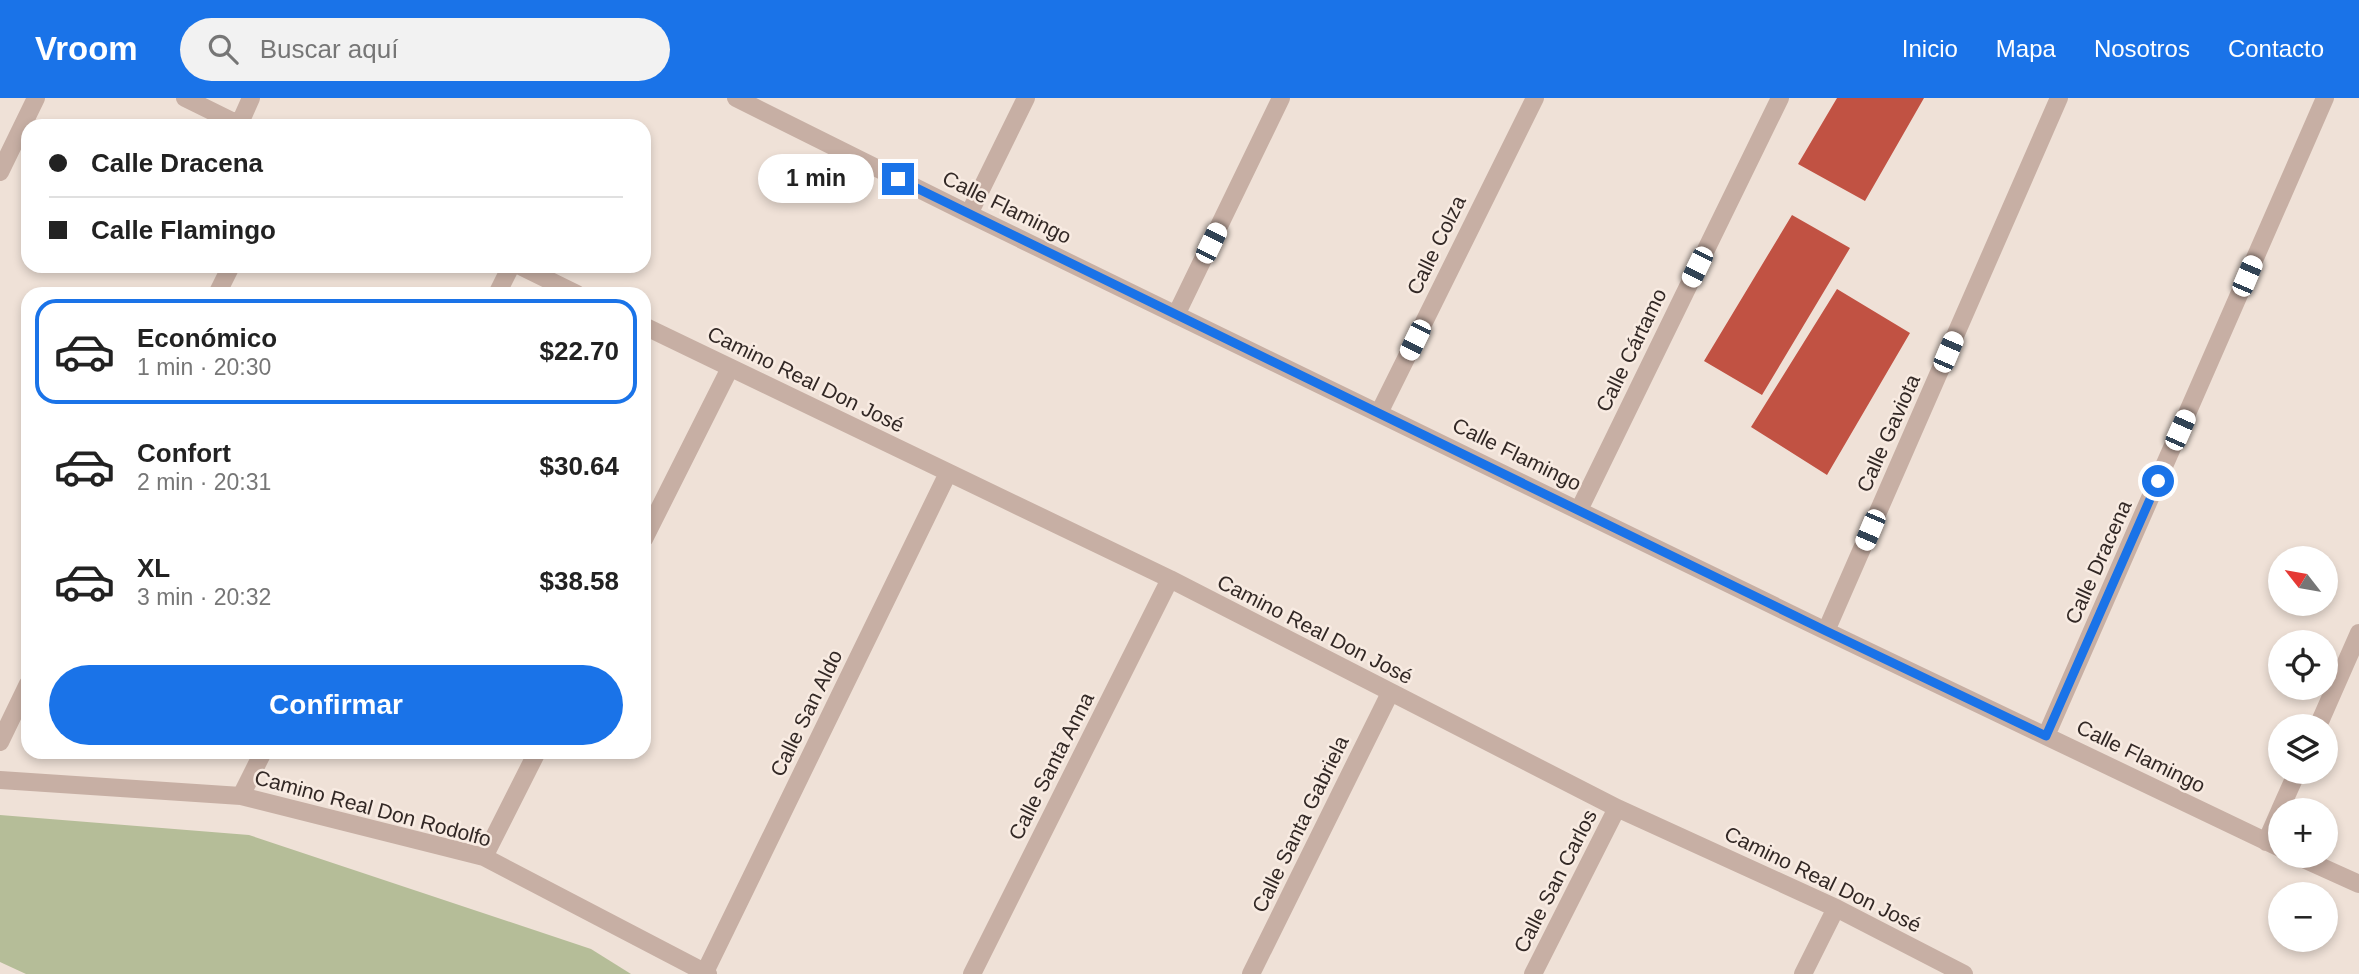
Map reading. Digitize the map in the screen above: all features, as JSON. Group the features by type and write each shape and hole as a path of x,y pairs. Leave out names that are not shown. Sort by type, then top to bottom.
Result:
{"street":[{"path":"26,119 36,98"},
{"path":"185,98 229,119"},
{"path":"243,119 251,98"},
{"name":"Calle Flamingo","path":"736,98 761,104 969,214 2268,843"},
{"path":"969,214 1026,98"},
{"path":"1176,315 1281,98"},
{"name":"Calle Colza","path":"1379,413 1535,98"},
{"name":"Calle Cártamo","path":"1579,510 1780,98"},
{"name":"Calle Gaviota","path":"1826,631 2059,98"},
{"name":"Calle Dracena","path":"2046,736 2325,98"},
{"path":"0,172 21,129"},
{"path":"534,273 563,287"},
{"name":"Camino Real Don José","path":"651,329 1170,579 1617,807 1836,908 1964,974"},
{"path":"651,525 730,368"},
{"name":"Calle San Aldo","path":"706,973 948,473"},
{"name":"Calle Santa Anna","path":"972,974 1170,579"},
{"path":"2323,714 2359,633"},
{"name":"Calle Santa Gabriela","path":"1251,974 1391,693"},
{"path":"0,742 21,698"},
{"path":"241,796 260,759"},
{"path":"484,857 533,759"},
{"name":"Camino Real Don Rodolfo","path":"0,780 241,796 484,857 706,973"},
{"name":"Calle San Carlos","path":"1534,974 1617,807"},
{"path":"2324,868 2359,884"},
{"path":"1803,974 1836,908"}],"green space":[{"path":"0,815 249,835 591,949 631,974 26,974 0,962"}],"building":[{"path":"1837,98 1924,98 1865,201 1798,164"},
{"path":"1792,215 1850,248 1762,395 1704,361"},
{"path":"1837,289 1910,333 1827,475 1751,427"}],"route":[{"path":"898,179 2046,736 2158,481"}]}
